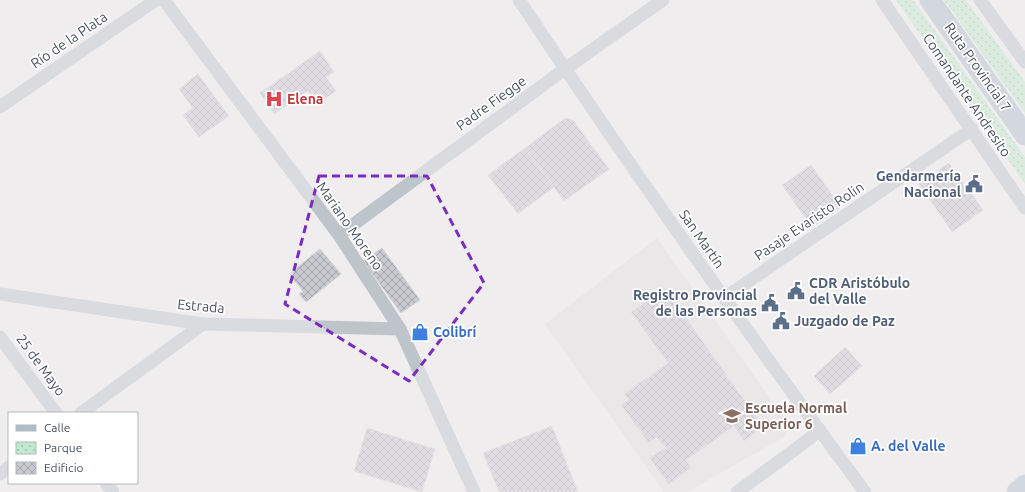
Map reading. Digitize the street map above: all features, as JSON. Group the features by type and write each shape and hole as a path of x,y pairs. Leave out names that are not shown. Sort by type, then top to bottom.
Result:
{"main road":[{"name":"Ruta Provincial 7","path":"930,0 1025,135"},
{"path":"1017,492 1025,485"}],"street":[{"name":"Río de la Plata","path":"0,107 156,0"},
{"name":"Mariano Moreno","path":"164,0 339,235 400,329 474,492"},
{"name":"San Martín","path":"519,0 565,69 724,298 865,492"},
{"name":"Padre Fiegge","path":"339,235 565,69 663,0"},
{"name":"Comandante Andresito","path":"882,0 1025,208"},
{"path":"980,0 1025,62"},
{"name":"Pasaje Evaristo Rolin","path":"724,298 972,129"},
{"name":"Estrada","path":"0,294 204,324 400,329"},
{"path":"82,412 204,324"},
{"name":"25 de Mayo","path":"0,337 55,412"},
{"path":"738,492 820,430"},
{"path":"0,474 8,468"},
{"path":"107,484 113,492"}],"highlighted area":[{"path":"319,176 427,176 484,283 409,381 285,304"}],"shaded area":[{"path":"657,238 789,425 784,437 687,492 664,492 545,324"}],"green space":[{"path":"896,0 913,0 1025,157 1025,184"},
{"path":"944,0 966,0 1025,82 1025,113"}],"building":[{"path":"320,51 334,72 326,77 336,91 317,104 308,91 274,114 260,93"},
{"path":"198,74 229,116 199,137 183,115 193,108 179,89"},
{"path":"565,118 573,120 609,169 564,201 525,148"},
{"path":"525,148 554,187 518,214 488,175"},
{"path":"949,163 983,210 952,232 919,184"},
{"path":"811,165 841,207 812,227 782,185"},
{"path":"382,248 420,300 401,313 363,261"},
{"path":"320,249 341,274 306,302 299,294 303,291 289,274"},
{"path":"665,288 763,427 744,441 734,426 686,460 691,468 668,484 650,458 665,448 657,437 649,443 621,405 629,400 624,394 668,363 631,312"},
{"path":"845,347 862,366 830,394 814,376"},
{"path":"552,426 578,492 499,492 483,453"},
{"path":"367,428 435,449 422,492 354,471"}],"place":[{"name":"Elena","path":"274,99"},
{"name":"Gendarmería Nacional","path":"974,184"},
{"name":"CDR Aristóbulo del Valle","path":"796,291"},
{"name":"Registro Provincial de las Personas","path":"770,303"},
{"name":"Juzgado de Paz","path":"781,321"},
{"name":"Colibrí","path":"420,332"},
{"name":"Escuela Normal Superior 6","path":"732,416"},
{"name":"A. del Valle","path":"858,446"}]}
